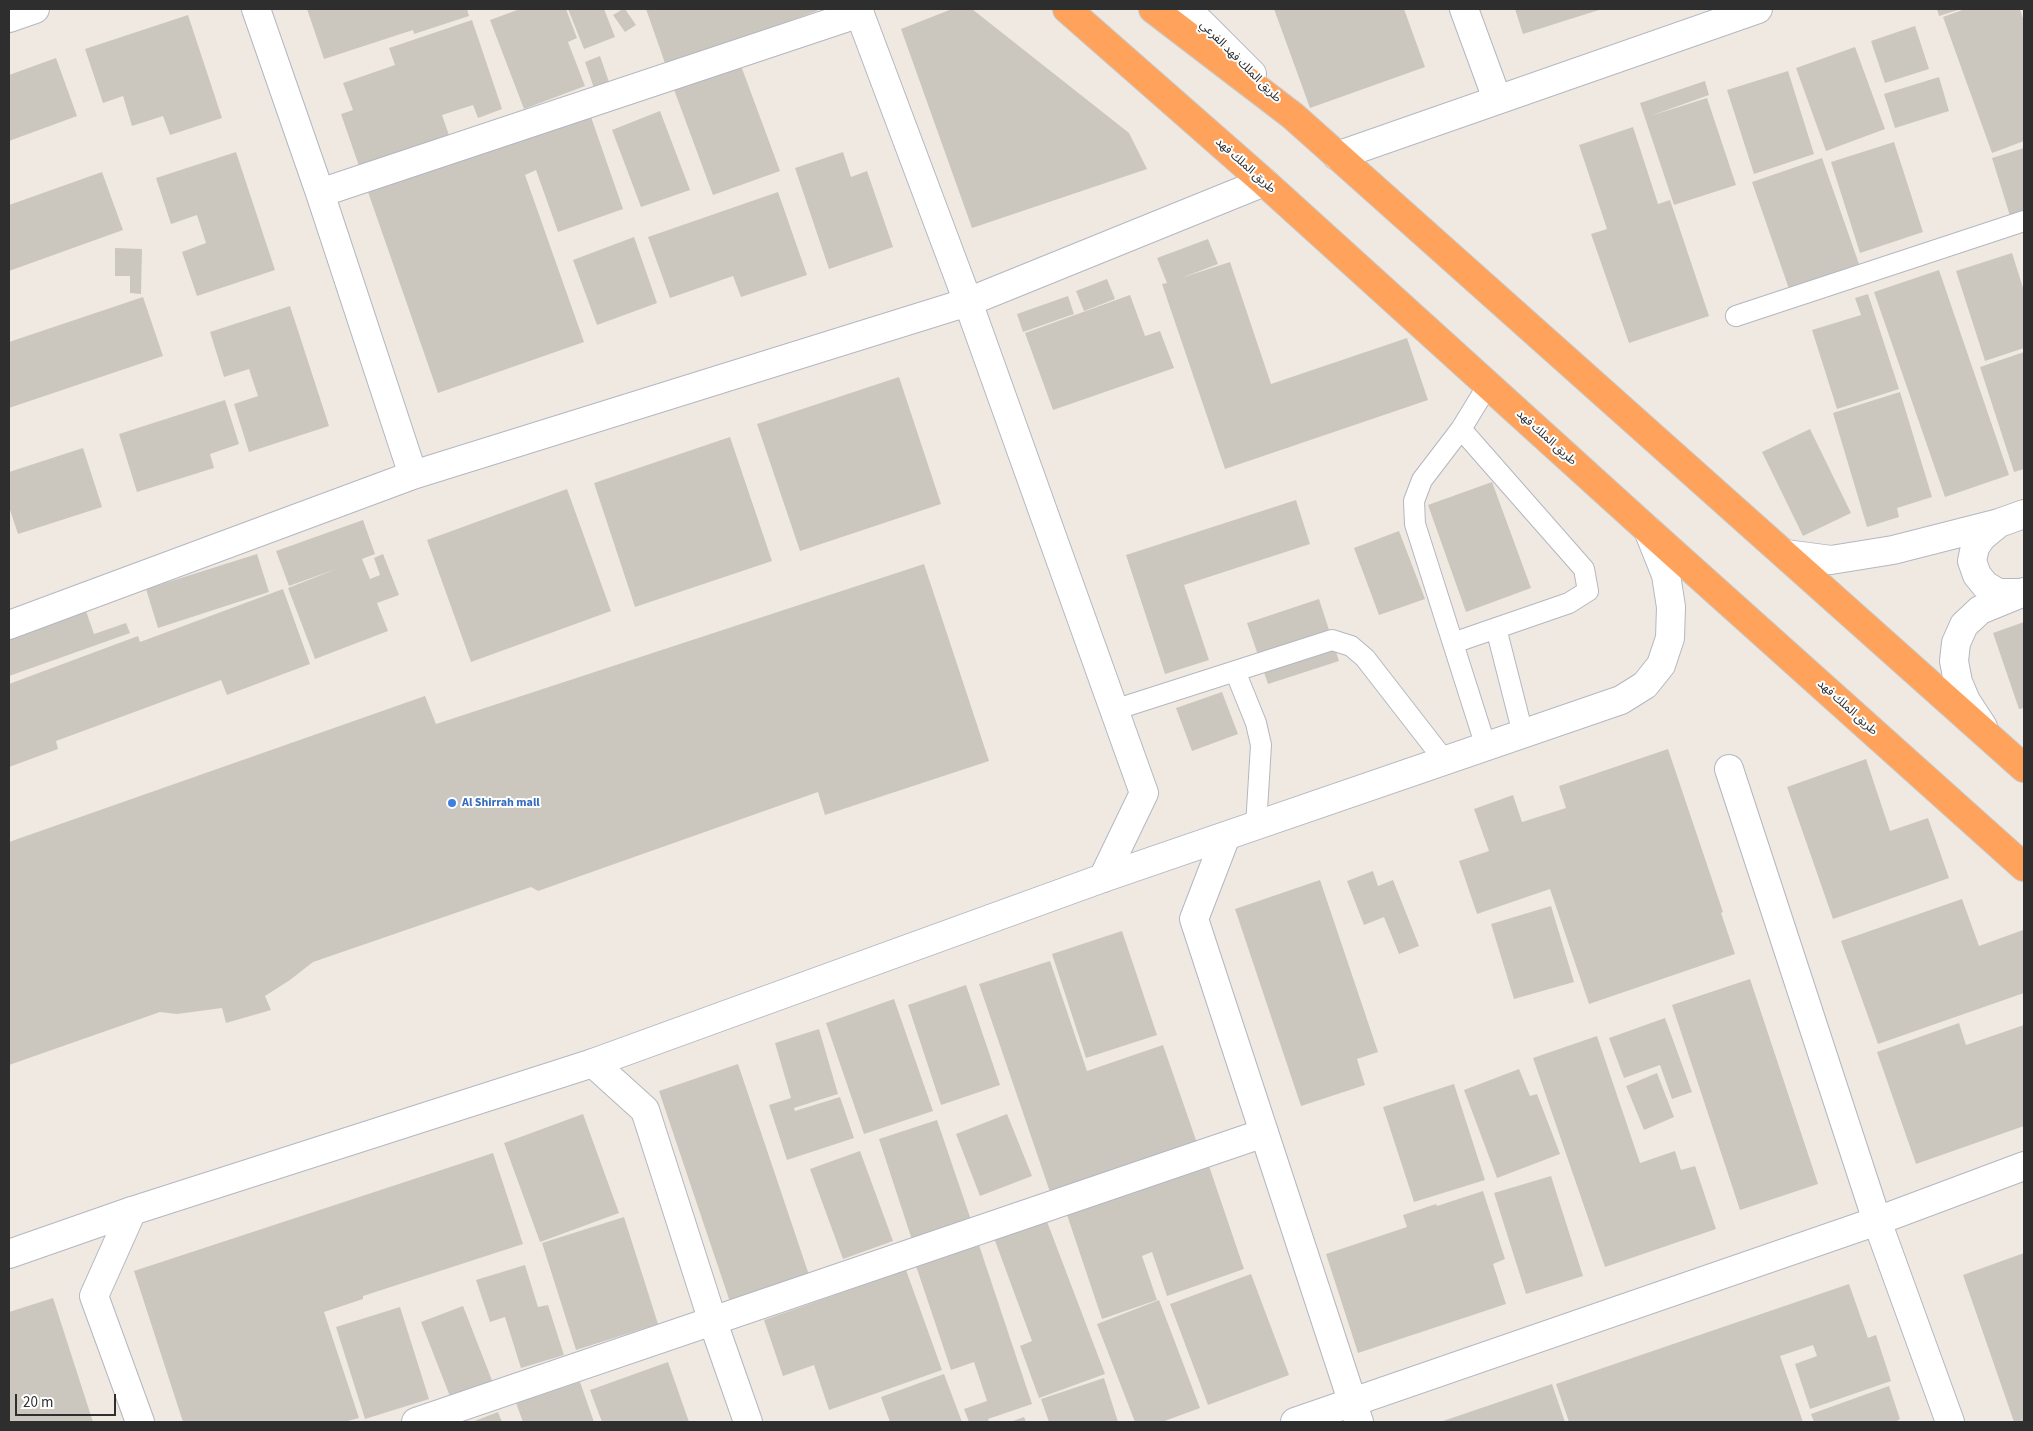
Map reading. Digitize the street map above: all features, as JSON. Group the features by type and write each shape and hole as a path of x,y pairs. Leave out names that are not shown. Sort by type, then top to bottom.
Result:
{"highway":[{"name":"طريق الملك فهد","path":"1067,9 1264,182 2024,867"},
{"path":"1153,9 1293,116 2024,768"}],"street":[{"path":"9,18 35,9"},
{"path":"256,9 320,193 413,476"},
{"name":"طريق الملك فهد الفرعي","path":"1187,9 1293,116"},
{"path":"1464,9 1497,99"},
{"path":"1337,156 1758,9"},
{"path":"320,193 859,11 968,302 1144,793 1103,878"},
{"path":"9,625 413,476 968,302 1264,182"},
{"path":"1786,554 1831,560 1893,550 2024,514"},
{"path":"1999,522 1975,547 1972,561 1977,574 1985,586 1998,593 2023,592"},
{"path":"9,1254 132,1211 593,1063 1103,878 1620,700 1645,684 1661,665 1670,638 1671,608 1666,575 1648,530"},
{"path":"1990,738 1966,701 1958,682 1954,661 1956,643 1964,626 1980,610 2023,592"},
{"path":"1729,769 1877,1221 1950,1422"},
{"path":"1226,836 1194,919 1356,1412"},
{"path":"593,1063 645,1110 713,1322 748,1422"},
{"path":"416,1422 1264,1133"},
{"path":"1295,1422 1356,1412 2024,1166"},
{"path":"132,1211 94,1296 140,1422"}],"lane":[{"path":"1736,316 2024,221"},
{"path":"1486,747 1415,524 1414,501 1422,480 1461,429 1488,385"},
{"path":"1453,643 1569,603 1588,591 1584,569 1461,429"},
{"path":"1496,628 1523,734"},
{"path":"1114,710 1332,640 1351,646 1365,658 1445,761"},
{"path":"1235,671 1256,723 1261,745 1256,826"}],"building":[{"path":"307,9 467,9 469,16 414,34 413,30 324,59"},
{"path":"520,9 566,9 577,38 568,42 585,86 524,109 490,20"},
{"path":"568,9 604,9 615,37 584,49"},
{"path":"625,9 636,25 625,32 613,15"},
{"path":"646,9 817,9 817,11 666,66"},
{"path":"952,9 972,9 1129,133 1147,169 972,228 901,29"},
{"path":"1274,9 1404,9 1425,67 1310,108"},
{"path":"1515,9 1602,9 1523,34"},
{"path":"1937,9 1961,9 1939,16"},
{"path":"1965,9 2020,9 2024,22 2024,141 1992,153 1943,17"},
{"path":"188,15 222,118 170,135 163,116 132,126 123,96 103,103 85,49"},
{"path":"472,20 502,109 478,118 473,105 442,115 450,138 360,169 341,114 353,110 343,83 395,65 389,48"},
{"path":"1915,26 1929,69 1885,83 1871,41"},
{"path":"1855,47 1885,129 1826,151 1796,68"},
{"path":"600,56 610,85 595,91 585,62"},
{"path":"56,58 77,116 9,141 9,75"},
{"path":"740,63 780,171 713,195 673,87"},
{"path":"1788,71 1814,154 1754,174 1727,90"},
{"path":"1939,77 1949,111 1895,128 1884,94"},
{"path":"1705,81 1709,95 1650,116 1707,98 1736,185 1674,205 1640,103"},
{"path":"660,111 690,190 641,207 612,130"},
{"path":"590,114 623,209 558,232 536,170 525,175 584,342 438,393 368,192"},
{"path":"1633,127 1658,204 1670,200 1709,316 1629,343 1591,234 1607,229 1579,145"},
{"path":"1894,142 1923,232 1860,253 1831,162"},
{"path":"2024,148 2024,211 2010,216 1992,158"},
{"path":"236,152 275,270 197,296 182,252 206,243 197,215 171,224 156,178"},
{"path":"843,152 851,177 867,171 893,247 829,269 795,168"},
{"path":"1822,158 1859,264 1789,289 1752,182"},
{"path":"102,172 123,230 9,271 9,205"},
{"path":"778,192 807,275 741,297 733,276 670,298 648,237"},
{"path":"634,237 657,303 597,325 573,260"},
{"path":"1208,239 1218,264 1181,278 1230,262 1271,384 1407,338 1428,400 1225,469 1162,284 1167,283 1157,258"},
{"path":"115,248 142,249 141,294 130,293 130,276 115,276"},
{"path":"2012,253 2024,291 2024,348 1985,361 1956,271"},
{"path":"1939,270 2009,475 1945,497 1874,292"},
{"path":"1107,279 1115,299 1084,311 1076,291"},
{"path":"1868,294 1899,389 1837,409 1812,330 1861,315 1855,298"},
{"path":"1130,295 1145,336 1160,331 1174,368 1053,410 1025,333"},
{"path":"1068,296 1074,314 1023,332 1017,314"},
{"path":"143,297 163,356 9,408 9,342"},
{"path":"290,306 329,426 249,452 234,404 258,396 249,369 224,377 210,332"},
{"path":"2024,352 2024,469 2014,472 1980,367"},
{"path":"899,377 941,504 800,551 757,424"},
{"path":"1900,392 1932,497 1897,508 1899,517 1867,527 1833,413"},
{"path":"225,400 239,444 210,454 214,468 137,492 119,434"},
{"path":"1810,429 1851,513 1803,536 1762,452"},
{"path":"730,437 772,561 635,607 594,483"},
{"path":"83,448 102,507 18,534 9,507 9,472"},
{"path":"1492,482 1531,588 1466,612 1428,505"},
{"path":"567,489 611,611 471,662 427,540"},
{"path":"1296,500 1310,544 1184,585 1209,660 1165,674 1126,555"},
{"path":"363,520 375,554 362,559 370,579 380,575 374,558 383,554 399,595 377,603 388,631 315,659 288,588 339,568 289,586 276,551"},
{"path":"1399,531 1425,599 1379,615 1354,548"},
{"path":"257,554 269,592 158,628 146,589"},
{"name":"Al Shirrah mall","path":"924,564 989,761 825,815 818,792 538,891 531,887 313,962 265,996 271,1010 226,1023 222,1008 177,1014 160,1012 9,1065 9,842 425,696 436,724"},
{"path":"283,589 310,664 227,695 221,680 56,741 58,749 9,767 9,684 138,636 140,642"},
{"path":"1319,599 1339,661 1268,684 1247,623"},
{"path":"86,611 94,634 126,623 130,633 9,676 9,638"},
{"path":"2024,622 2024,708 2019,709 1993,633"},
{"path":"1222,692 1238,734 1192,751 1176,708"},
{"path":"1668,749 1723,912 1721,913 1735,954 1589,1004 1550,889 1477,914 1459,861 1489,851 1474,809 1513,795 1522,822 1566,808 1559,786"},
{"path":"1866,759 1890,831 1928,818 1949,878 1833,919 1787,787"},
{"path":"1373,871 1378,886 1393,880 1419,946 1399,954 1384,917 1364,925 1347,881"},
{"path":"1320,880 1378,1052 1357,1059 1365,1085 1301,1106 1235,909"},
{"path":"1962,899 1979,946 2023,930 2024,993 1878,1044 1841,941"},
{"path":"1551,906 1574,982 1514,999 1491,924"},
{"path":"1122,931 1157,1035 1086,1058 1052,954"},
{"path":"1050,961 1087,1071 1163,1045 1197,1143 1050,1192 979,984"},
{"path":"1750,979 1818,1184 1740,1210 1672,1005"},
{"path":"966,985 1000,1085 941,1105 908,1005"},
{"path":"894,999 933,1111 864,1134 826,1023"},
{"path":"1665,1018 1692,1092 1672,1099 1660,1065 1624,1078 1609,1038"},
{"path":"1959,1023 1966,1045 2024,1025 2024,1126 1916,1164 1877,1052"},
{"path":"819,1029 838,1094 794,1108 795,1111 840,1097 854,1138 787,1160 769,1105 791,1098 775,1043"},
{"path":"1597,1036 1640,1163 1675,1151 1681,1170 1695,1166 1716,1229 1605,1267 1533,1058"},
{"path":"738,1064 809,1275 730,1302 659,1091"},
{"path":"1519,1069 1530,1096 1537,1094 1560,1154 1497,1178 1464,1090"},
{"path":"1657,1073 1674,1117 1644,1130 1626,1086"},
{"path":"1454,1084 1485,1180 1414,1202 1383,1107"},
{"path":"583,1114 619,1213 540,1242 504,1143"},
{"path":"1007,1114 1032,1176 980,1196 956,1134"},
{"path":"937,1120 972,1223 913,1243 879,1139"},
{"path":"860,1151 893,1241 843,1259 810,1169"},
{"path":"493,1153 523,1244 363,1296 363,1299 324,1312 359,1418 344,1422 183,1422 134,1271"},
{"path":"1208,1163 1244,1269 1167,1296 1152,1252 1142,1256 1157,1300 1102,1319 1066,1212"},
{"path":"1551,1176 1583,1276 1526,1294 1494,1193"},
{"path":"1483,1191 1505,1259 1493,1264 1506,1304 1358,1353 1326,1254 1407,1227 1403,1215"},
{"path":"624,1217 658,1324 576,1350 542,1243"},
{"path":"1046,1219 1105,1374 1039,1398 1020,1346 1032,1341 994,1238"},
{"path":"979,1245 1032,1404 988,1419 989,1422 969,1422 964,1409 987,1401 974,1362 951,1370 916,1266"},
{"path":"2024,1253 2024,1422 2014,1422 1963,1275"},
{"path":"525,1265 538,1307 548,1305 564,1355 521,1368 505,1317 490,1322 476,1280"},
{"path":"906,1270 942,1370 829,1410 814,1365 783,1376 764,1320"},
{"path":"1251,1274 1289,1375 1208,1405 1170,1304"},
{"path":"1849,1284 1868,1338 1876,1335 1891,1381 1810,1409 1795,1364 1817,1356 1813,1345 1780,1356 1803,1422 1569,1422 1556,1384"},
{"path":"53,1298 93,1422 9,1422 9,1312"},
{"path":"1159,1300 1200,1408 1162,1422 1135,1422 1097,1324"},
{"path":"463,1306 493,1383 451,1399 421,1322"},
{"path":"400,1307 429,1399 365,1419 336,1327"},
{"path":"668,1362 689,1422 602,1422 590,1390"},
{"path":"944,1374 962,1422 890,1422 881,1397"},
{"path":"1104,1378 1118,1422 1049,1422 1041,1399"},
{"path":"580,1382 594,1422 523,1422 516,1403"},
{"path":"1552,1384 1565,1422 1440,1422"},
{"path":"1889,1386 1900,1419 1895,1422 1814,1422 1811,1414"},
{"path":"498,1412 502,1422 472,1422"},
{"path":"1024,1417 1026,1422 1010,1422"}],"place":[{"name":"Al Shirrah mall","path":"452,803"}]}
